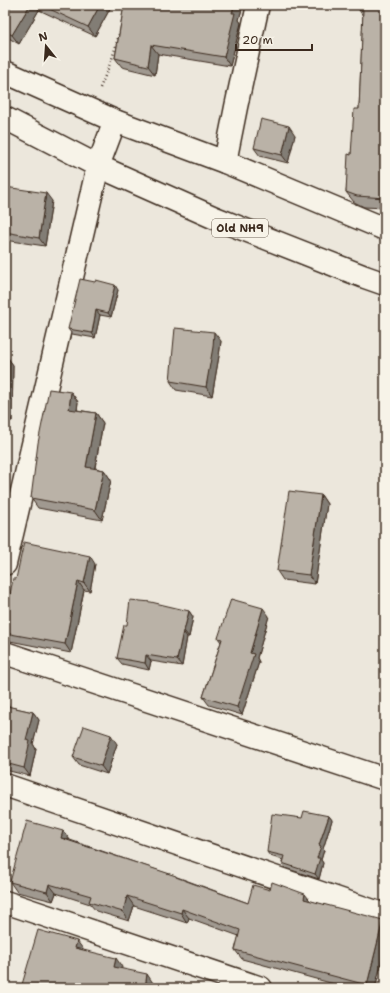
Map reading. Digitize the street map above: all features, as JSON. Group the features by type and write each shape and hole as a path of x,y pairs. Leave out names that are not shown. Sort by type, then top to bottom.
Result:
{"street":[{"path":"225,162 258,5"},
{"path":"5,72 114,121 225,162 385,229"},
{"name":"Old NH9","path":"5,118 98,166 215,218 385,284"},
{"path":"5,564 98,166 114,121"},
{"path":"5,652 385,779"},
{"path":"5,785 385,915"},
{"path":"5,902 261,988"}],"path":[{"path":"90,110 112,59 122,25"}],"building":[{"path":"5,5 30,5 12,35 5,31"},
{"path":"41,5 100,5 88,27"},
{"path":"124,5 234,5 232,13 235,13 224,57 151,45 148,66 115,58"},
{"path":"359,5 385,5 385,198 357,196 346,192 348,154 351,155 354,109 359,109 363,10 359,10"},
{"path":"261,119 289,126 282,155 254,148"},
{"path":"5,187 46,193 39,238 5,232"},
{"path":"80,279 95,282 96,280 115,285 108,313 96,310 92,333 68,329"},
{"path":"175,328 214,332 206,387 170,381"},
{"path":"49,389 71,392 69,409 96,413 86,467 104,470 95,510 31,498 38,443"},
{"path":"289,491 321,495 309,575 277,571"},
{"path":"24,542 90,556 84,583 78,581 65,644 5,633 5,593 10,594 13,579 16,579"},
{"path":"231,599 263,608 250,653 254,654 237,707 203,697 222,639 218,638"},
{"path":"130,600 151,602 189,611 177,660 146,655 145,663 117,658 124,625 127,625"},
{"path":"385,631 385,641 382,640"},
{"path":"5,703 8,704 7,706 33,712 26,740 30,741 24,768 5,763"},
{"path":"84,726 111,735 101,766 73,757"},
{"path":"385,750 385,760 382,758"},
{"path":"304,811 329,816 319,845 321,846 317,858 320,858 315,874 282,863 284,856 267,852 272,814 302,818"},
{"path":"27,821 63,831 61,838 176,876 248,903 253,885 270,890 272,882 305,894 304,899 383,920 367,985 235,950 240,930 182,909 181,913 127,896 123,912 89,902 91,896 49,884 47,892 10,882"},
{"path":"38,930 77,941 75,948 116,958 114,967 147,974 145,988 21,988"}]}
